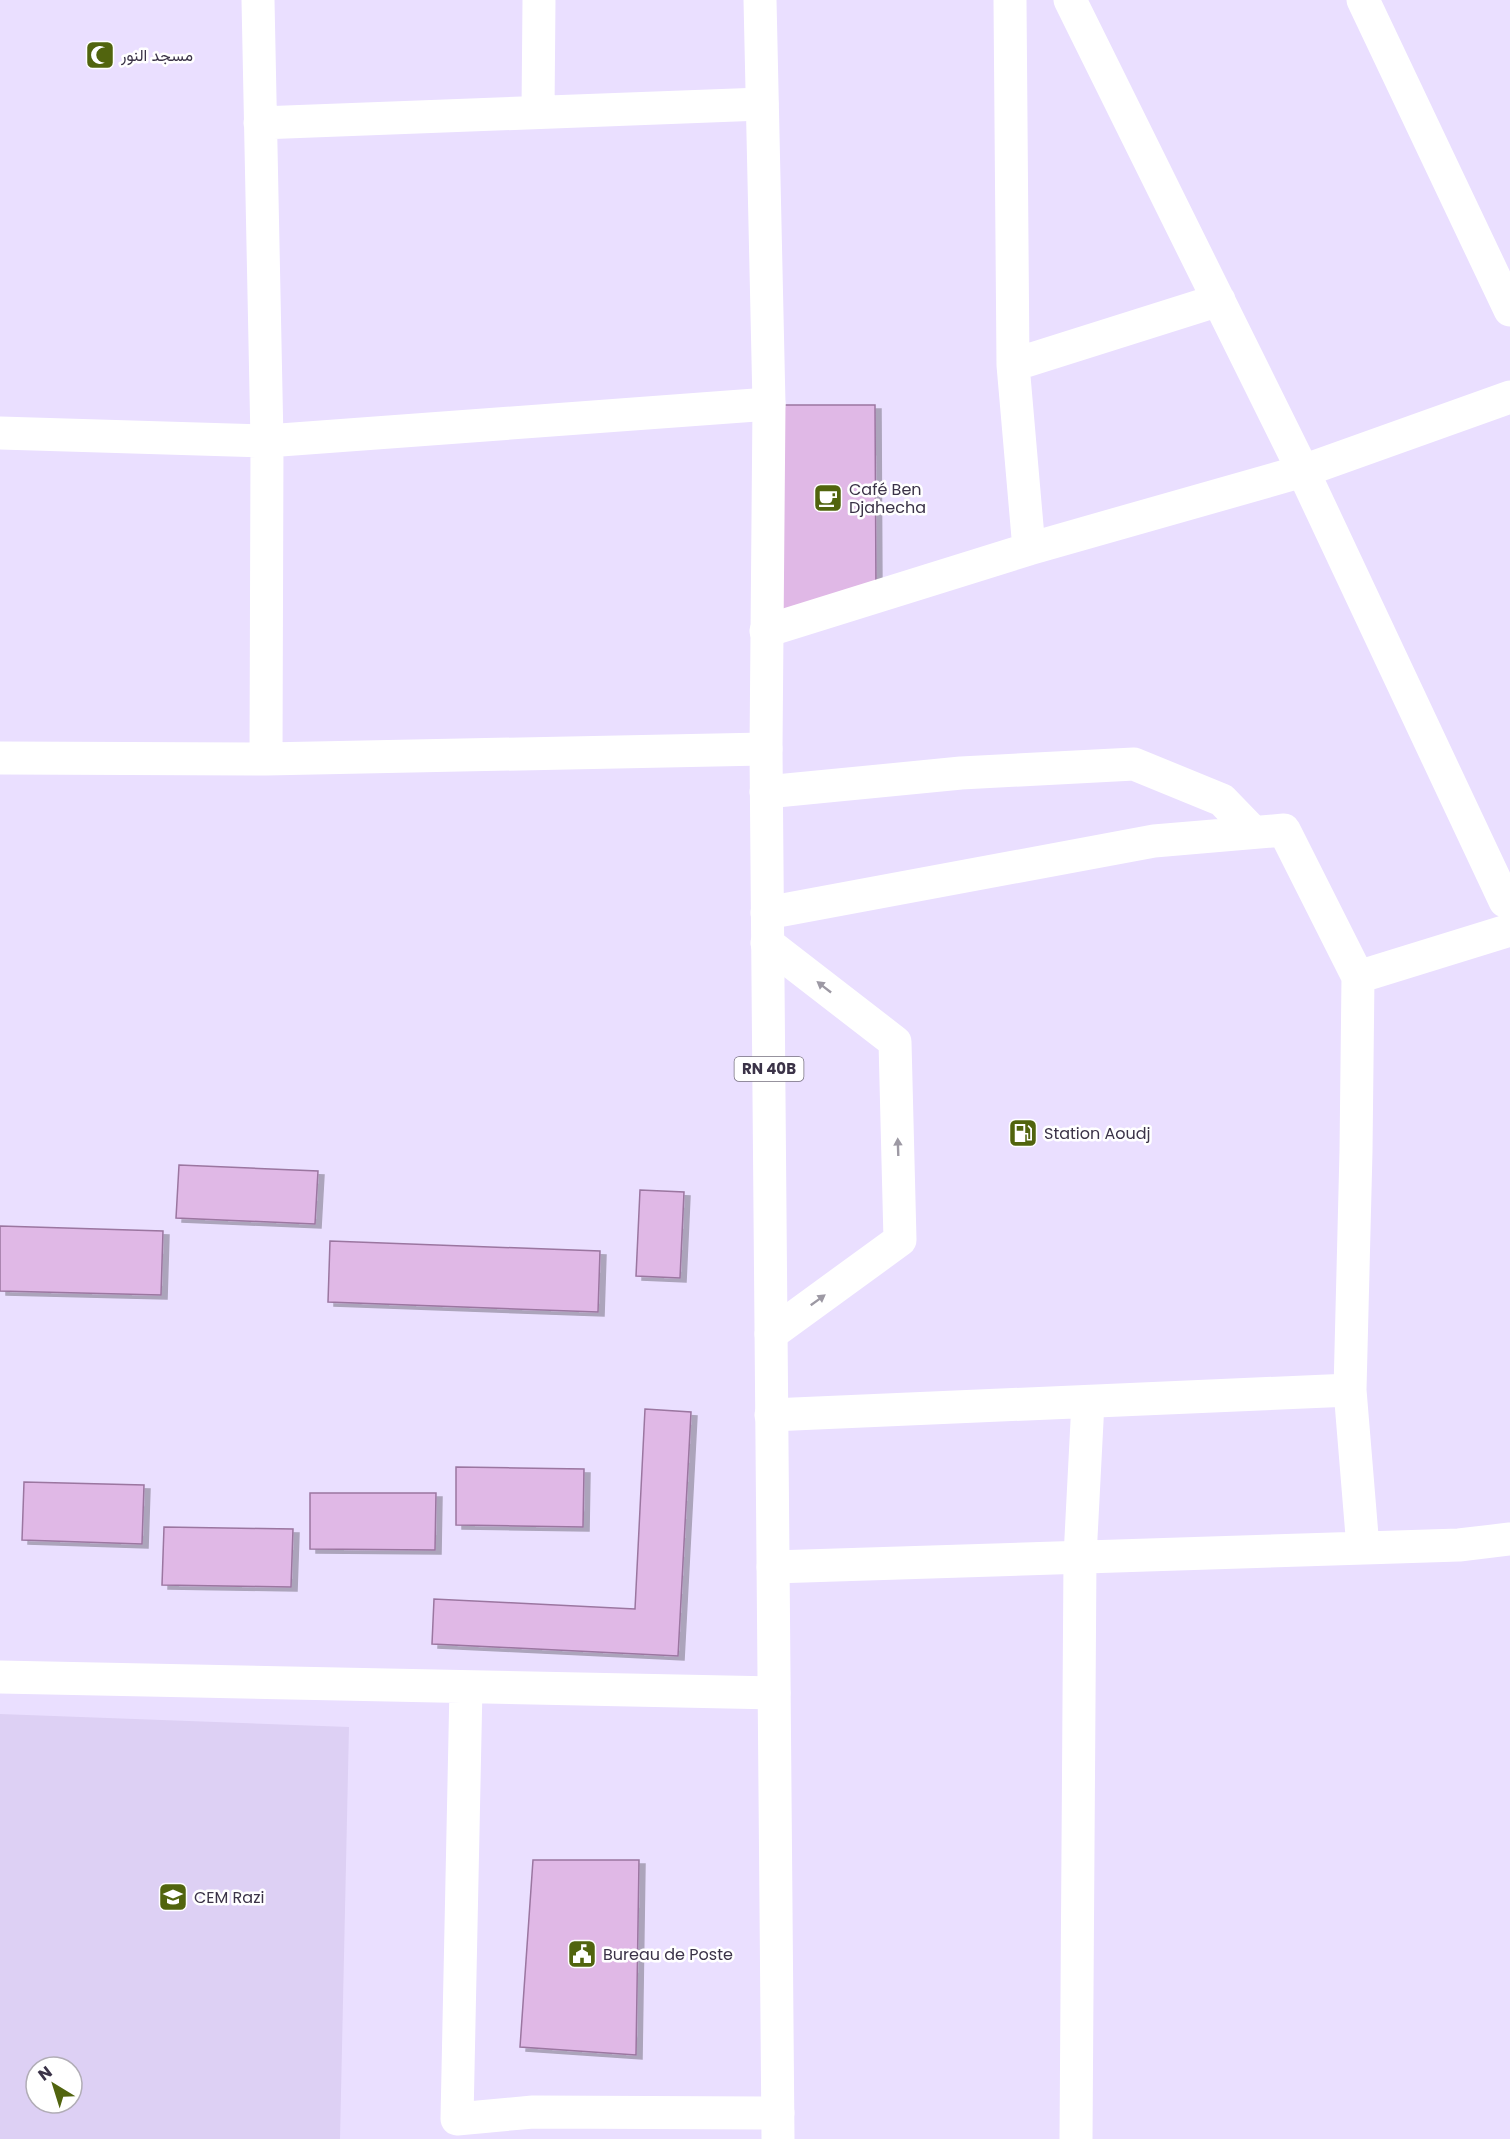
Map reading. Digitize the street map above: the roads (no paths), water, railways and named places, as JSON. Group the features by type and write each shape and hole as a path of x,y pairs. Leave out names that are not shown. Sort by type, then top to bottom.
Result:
{"street":[{"path":"258,0 267,441 266,759"},
{"path":"538,112 539,0"},
{"name":"RN 40B","path":"760,0 769,404 766,792 778,2126"},
{"path":"1010,0 1013,365 1029,549"},
{"path":"1070,0 1303,471 1509,909 1358,976"},
{"path":"1363,0 1510,310"},
{"path":"260,123 762,104"},
{"path":"1013,365 1219,300"},
{"path":"766,631 1029,549 1303,471 1510,397"},
{"path":"0,434 267,441 769,404"},
{"path":"0,758 266,759 766,748"},
{"path":"766,792 961,773 1134,764 1222,800 1253,832"},
{"path":"767,928 1154,841 1284,830 1358,976 1350,1390 1363,1548"},
{"path":"767,928 895,1042 900,1240 771,1334"},
{"path":"771,1415 1350,1390"},
{"path":"1076,2139 1080,1557 1088,1402"},
{"path":"773,1567 1459,1545 1510,1539"},
{"path":"0,1677 774,1693"},
{"path":"466,1687 456,2119 533,2112 778,2126"}],"place":[{"name":"مسجد النور","path":"100,55"},
{"name":"Café Ben Djahecha","path":"828,498"},
{"name":"Station Aoudj","path":"1023,1133"},
{"name":"CEM Razi","path":"173,1897"},
{"name":"Bureau de Poste","path":"582,1954"}]}
